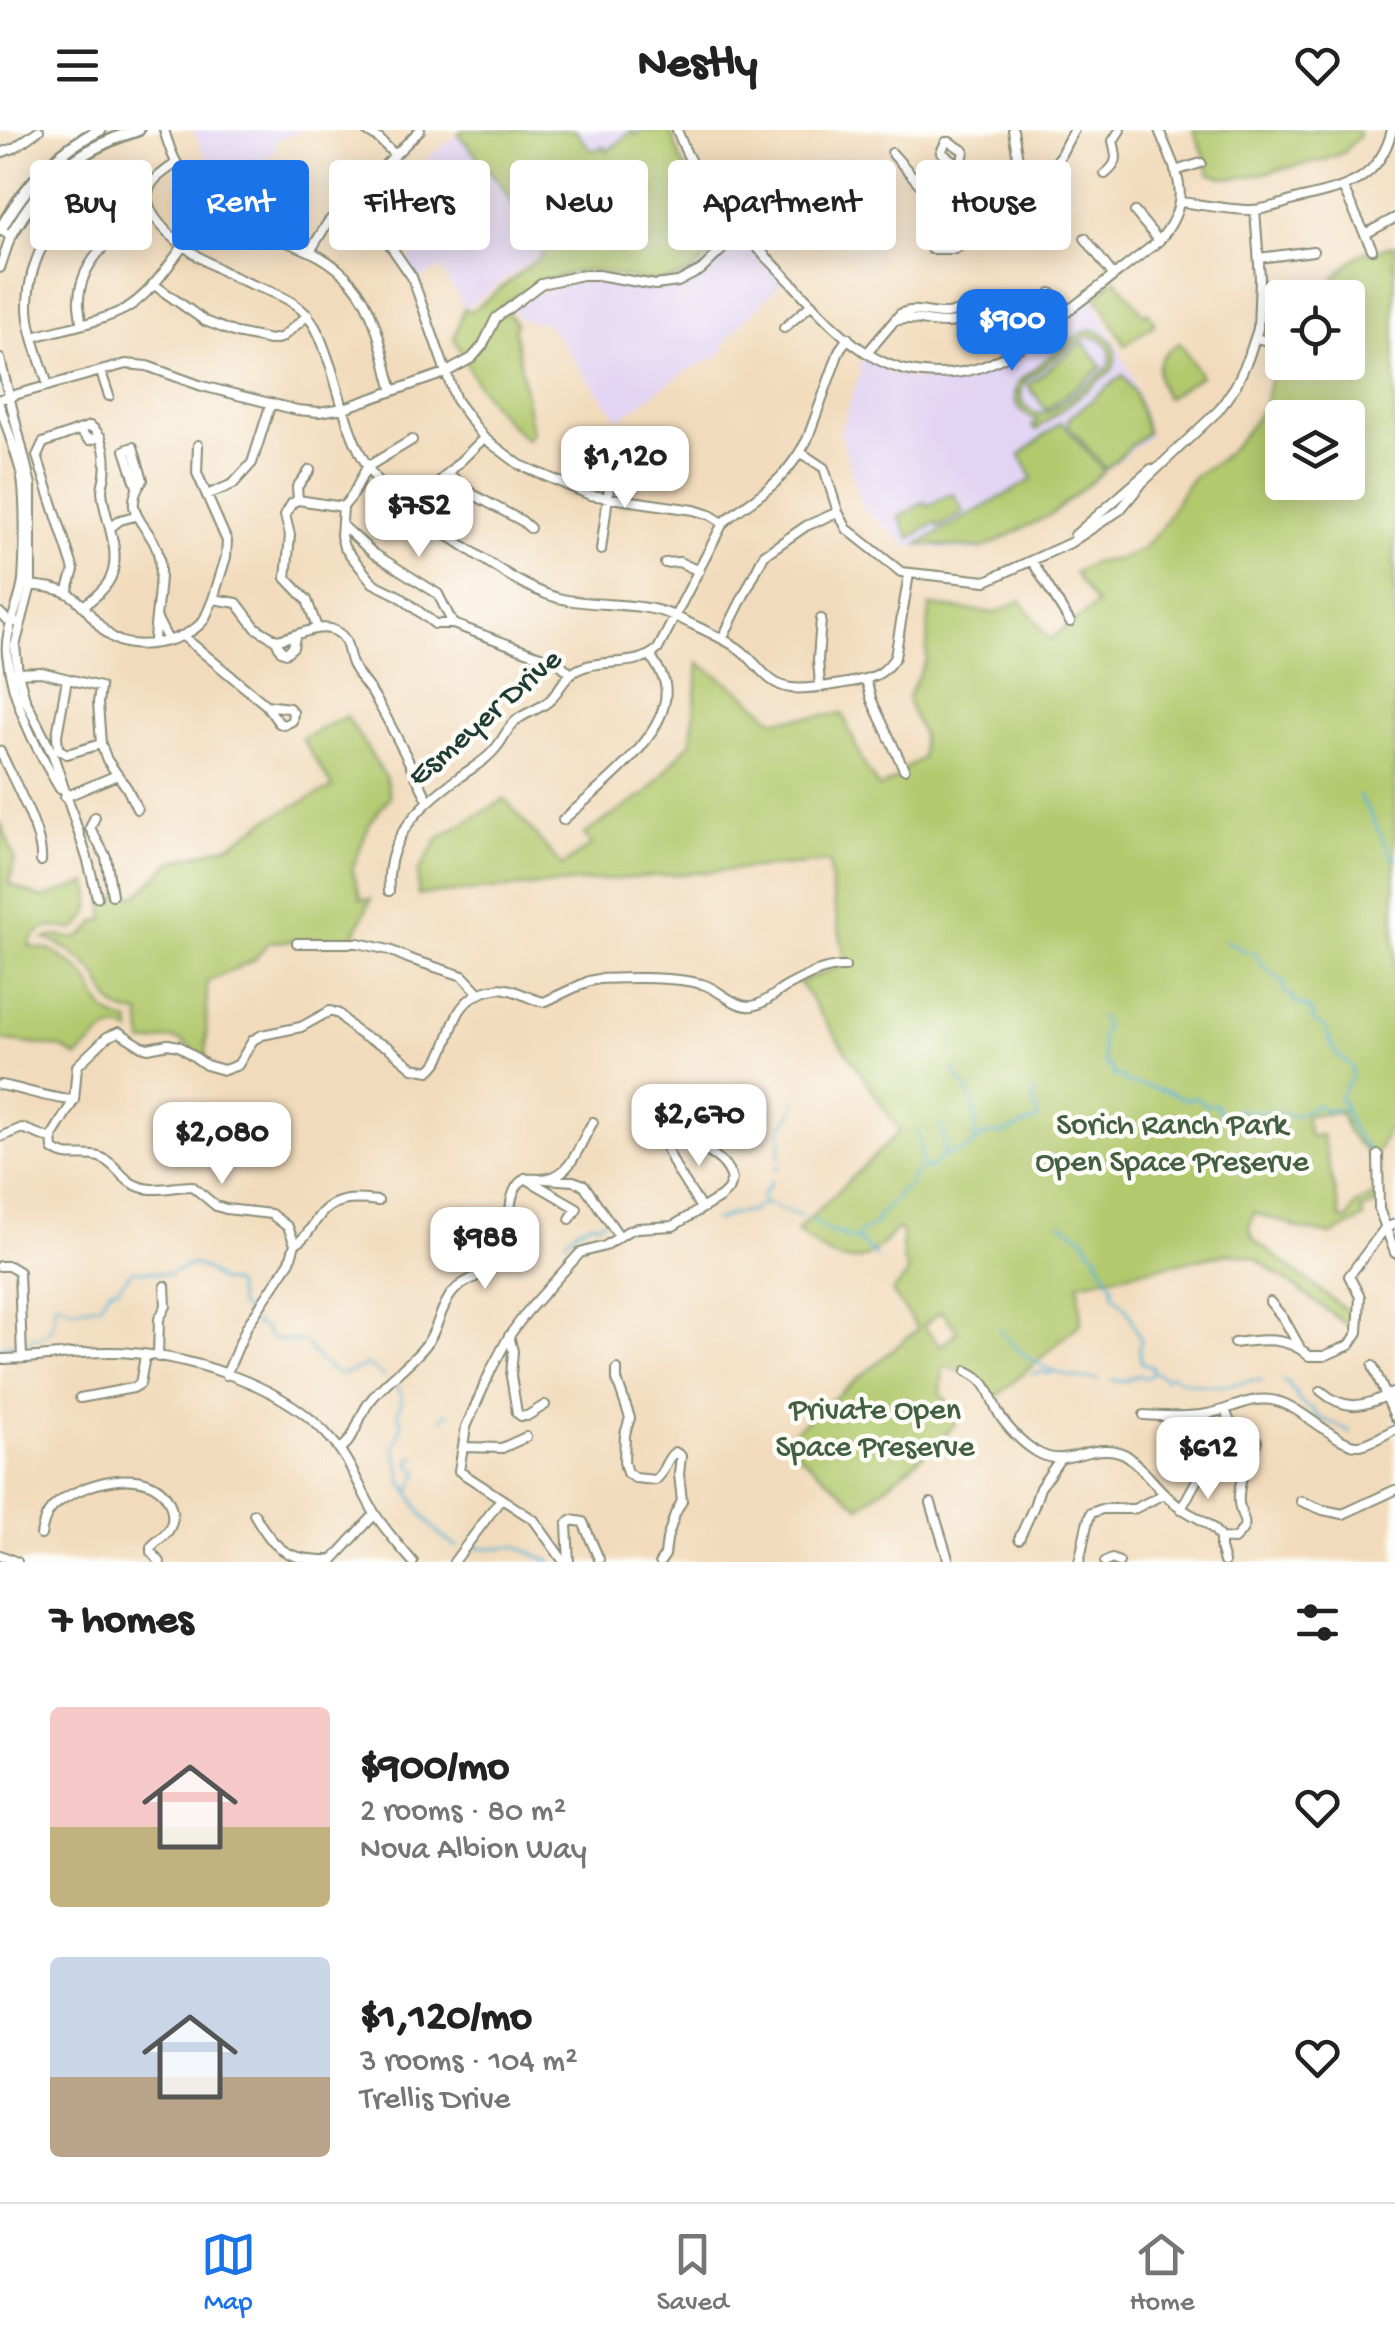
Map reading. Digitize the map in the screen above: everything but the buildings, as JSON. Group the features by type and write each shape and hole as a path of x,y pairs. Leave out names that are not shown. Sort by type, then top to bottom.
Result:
{"main road":[{"path":"2,231 22,195 50,164 100,130"},
{"path":"2,231 76,157 138,130"}],"street":[{"path":"0,153 39,130"},
{"path":"164,130 175,160"},
{"path":"365,130 394,154"},
{"path":"388,160 420,130"},
{"path":"676,130 689,160"},
{"path":"1013,130 1018,160"},
{"path":"1104,174 1118,158 1113,141 1120,130"},
{"path":"760,250 867,353 905,370 940,374 979,368 1019,348 1171,227 1181,202 1175,171 1158,130"},
{"path":"1181,202 1255,210 1343,188 1376,166 1392,130"},
{"path":"1056,160 1069,132"},
{"path":"892,154 916,180"},
{"path":"1175,171 1201,163"},
{"path":"152,182 172,166"},
{"path":"1343,188 1372,250"},
{"path":"800,452 824,468 847,529 901,572 979,582 993,580 1056,550 1142,475 1174,453 1219,410 1236,385 1256,338 1260,298 1255,210"},
{"path":"1135,212 1159,240"},
{"path":"152,215 172,234"},
{"path":"1365,234 1395,218"},
{"path":"329,222 311,250 332,263 366,302 392,392"},
{"path":"0,268 2,231"},
{"path":"1085,238 1114,275"},
{"path":"41,250 31,278 28,312 48,386"},
{"path":"82,323 82,286 101,250"},
{"path":"34,336 127,308 180,250"},
{"path":"192,250 239,280 284,297 308,316 321,339 356,446 388,494 535,589 560,598 646,607 676,617 747,655 779,685 797,688 866,680 882,672 895,657 909,574"},
{"path":"393,250 421,298 456,400 484,438 520,464 590,496 694,510 723,523"},
{"path":"27,585 22,482 0,403 10,396 126,364 147,366 202,386 297,410 344,408 445,374 472,358 496,318 541,284 598,274 654,286 678,282 702,270 722,250"},
{"path":"1259,258 1314,251"},
{"path":"153,284 206,320 236,333 270,340 281,338 308,316"},
{"path":"1051,293 1069,310"},
{"path":"784,328 812,304"},
{"path":"867,353 906,310 948,314 983,305 992,309 1019,348"},
{"path":"563,820 638,751 654,731 666,687 651,656 663,642 723,523 768,490 800,452 840,349 848,338"},
{"path":"1256,338 1265,340"},
{"path":"0,358 30,476 27,585 17,622 14,673 53,755 96,897"},
{"path":"101,372 109,396"},
{"path":"207,495 245,474 271,403"},
{"path":"67,592 74,570 36,456 42,442 79,430 90,440 100,437 104,444 106,471 102,490 114,559 112,576 84,606"},
{"path":"413,513 484,438"},
{"path":"412,440 367,467 344,507 344,547 373,584 399,596 435,624 453,624 559,663 570,674"},
{"path":"27,585 67,592 116,640 134,645 184,637 203,621 214,599 228,541 197,473 198,446"},
{"path":"601,550 612,466"},
{"path":"298,500 297,486 310,470"},
{"path":"448,473 474,496 530,528"},
{"path":"137,488 135,516 154,540 160,558 156,617 168,640"},
{"path":"317,628 307,600 286,578 290,536 285,515 298,500 344,507"},
{"path":"722,639 764,555 806,526 838,512"},
{"path":"108,516 120,520"},
{"path":"111,527 135,516"},
{"path":"343,526 373,554 438,594 453,624"},
{"path":"1032,561 1070,622"},
{"path":"665,564 679,562 699,571"},
{"path":"214,599 238,602 256,628 276,640 317,628 331,628 342,635 350,659 374,696 428,800"},
{"path":"0,612 17,622"},
{"path":"820,685 821,620"},
{"path":"154,643 159,627"},
{"path":"184,637 266,705"},
{"name":"Esmeyer Drive","path":"389,891 389,868 404,831 428,800 494,752 511,725 551,700 570,674 587,666 651,656"},
{"path":"14,673 36,671 114,691"},
{"path":"66,679 56,734 58,748 67,754 102,744"},
{"path":"866,680 904,769"},
{"path":"100,688 102,744 107,760 128,788 137,809"},
{"path":"0,752 36,831 42,852 40,861"},
{"path":"65,798 116,775"},
{"path":"94,817 90,828 106,857 112,896"},
{"path":"88,861 106,857"},
{"path":"297,944 358,942 389,950 462,976 478,992"},
{"path":"226,1374 247,1326 290,1261 295,1244 288,1227 271,1214 226,1209 192,1186 155,1190 141,1187 104,1159 69,1157 53,1149 51,1138 74,1100 74,1077 79,1063 113,1034 124,1033 148,1048 179,1046 206,1064 229,1070 238,1066 252,1040 308,1024 330,1011 339,1014 363,1036 388,1047 412,1068 429,1071 438,1062 459,1011 478,992 508,989 544,1002 599,979 677,980 705,984 748,1006 764,1002 819,970 845,966"},
{"path":"0,1085 74,1100"},
{"path":"546,1179 562,1172 570,1163 593,1122"},
{"path":"0,1137 22,1128 51,1138"},
{"path":"666,1147 701,1208"},
{"path":"566,1562 534,1520 459,1471 466,1427 509,1336 580,1253 605,1246 637,1228 673,1226 728,1190 732,1179 728,1168 713,1154 698,1148"},
{"path":"1378,1156 1378,1198 1395,1254"},
{"path":"525,1178 578,1208 570,1218"},
{"path":"350,1465 352,1438 367,1404 428,1342 452,1294 500,1262 508,1246 513,1190 518,1182 525,1178 584,1185 619,1236"},
{"path":"295,1244 302,1241 326,1207 351,1199 378,1201"},
{"path":"1270,1302 1309,1356 1324,1356 1350,1345 1358,1332 1360,1296 1348,1276 1385,1228 1395,1224"},
{"path":"0,1266 18,1272 22,1358"},
{"path":"158,1357 159,1319 166,1306 166,1286"},
{"path":"509,1336 517,1413 528,1416 544,1405"},
{"path":"1234,1343 1262,1338 1299,1346"},
{"path":"0,1359 108,1352 158,1357 226,1374 266,1390 315,1422 340,1450 375,1514 414,1562"},
{"path":"80,1398 140,1384 144,1356"},
{"path":"1373,1366 1390,1394 1395,1417"},
{"path":"617,1369 630,1418 625,1434 626,1473 655,1480 661,1476 668,1458 675,1452 681,1456 682,1502 660,1562"},
{"path":"967,1371 987,1386 1001,1418 1024,1444 1048,1458 1068,1459 1106,1449 1126,1454 1164,1494 1214,1529 1220,1538 1224,1562"},
{"path":"1321,1391 1338,1403 1354,1406 1390,1394"},
{"path":"1144,1415 1204,1415 1260,1399 1299,1410 1343,1441 1358,1446 1395,1429"},
{"path":"1220,1538 1234,1539 1244,1530 1246,1521 1239,1504 1244,1466 1254,1454 1256,1440 1232,1424 1224,1410"},
{"path":"1168,1416 1169,1439 1195,1451 1202,1459 1199,1476 1181,1508"},
{"path":"463,1447 502,1448 526,1437"},
{"path":"340,1450 352,1438"},
{"path":"1019,1539 1040,1488 1060,1458"},
{"path":"40,1535 50,1510 83,1489 129,1478 148,1482 159,1486 173,1514 166,1534 151,1547 160,1562"},
{"path":"1300,1501 1343,1514 1395,1490"},
{"path":"1079,1562 1091,1513 1134,1509 1164,1494"},
{"path":"454,1562 501,1499"},
{"path":"932,1503 949,1562"},
{"path":"254,1514 286,1554 298,1559 332,1561 375,1514"},
{"path":"566,1562 567,1525 572,1520 583,1522 599,1560"},
{"path":"0,1555 16,1562"},
{"path":"1105,1562 1118,1562"}],"shaded area":[{"path":"193,130 303,130 278,140 266,160 206,157"},
{"path":"553,130 642,130 636,135 632,131 608,152 594,150 583,141"},
{"path":"458,134 480,160 427,160"},
{"path":"490,171 510,199 510,250 543,253 465,308 440,268 418,280 407,260 422,250 490,250"},
{"path":"729,250 751,250 783,281 730,336 720,356 687,370 619,419 551,329 544,322 518,317 512,310 535,294 579,281 598,280 652,291 678,288 695,280"},
{"path":"1093,298 1130,371 1150,435 1054,514 980,552 908,546 863,509 840,432 864,357 887,372 916,380 976,374 1015,357"}],"green space":[{"path":"462,130 575,130 590,149 603,146 608,151 632,131 636,135 642,130 670,130 681,160 668,160 668,250 716,250 691,271 670,280 647,281 581,271 540,283 502,305 516,323 532,432 527,440 487,398 454,339 464,308 476,308 544,254 542,250 648,250 648,160 510,160 510,199 490,171 490,160 480,160 458,134"},
{"path":"1193,130 1359,130 1358,137 1343,153 1324,160 1227,178 1209,174"},
{"path":"1395,245 1395,1122 1373,1159 1348,1133 1341,1113 1305,1115 1310,1137 1322,1135 1341,1219 1347,1220 1355,1205 1375,1195 1375,1205 1361,1210 1364,1218 1332,1235 1254,1213 1249,1227 1254,1240 1355,1317 1354,1330 1255,1258 1229,1253 1079,1283 1081,1323 994,1399 973,1376 943,1366 941,1394 960,1417 941,1441 860,1507 783,1440 918,1329 892,1292 908,1272 903,1259 902,1232 896,1229 870,1254 848,1260 825,1252 797,1231 900,1131 799,982 846,965 829,862 418,895 418,873 439,838 505,799 562,866 591,845 584,834 647,793 691,741 699,663 774,720 843,714 862,761 879,788 903,775 904,769 922,758 922,735 908,697 926,660 930,606 996,613 1021,600 1049,640 1097,605 1074,573 1092,563 1124,558 1142,549 1162,527 1194,476 1234,446 1265,402 1265,500 1365,500 1365,400 1266,400 1270,380 1365,380 1365,280 1333,280 1366,251","holes":["941,1311 958,1331 941,1346 923,1326"]},
{"path":"1116,279 1155,324 1125,345 1096,295"},
{"path":"1094,330 1111,341 1116,351 1112,370 1036,430 1032,426 1038,420 1018,406 1015,394 1019,381 1086,331","holes":["1087,336 1100,338 1111,355 1103,372 1049,412 1035,413 1025,406 1021,395 1025,381 1079,340"]},
{"path":"1083,342 1102,367 1046,410 1028,385"},
{"path":"1180,343 1201,376 1166,398 1158,366 1165,354"},
{"path":"1123,375 1135,394 1147,432 1106,469 1068,425 1068,419"},
{"path":"1061,422 1104,471 1052,514 982,549 919,544 1033,479 1020,455"},
{"path":"953,493 964,513 910,538 899,517 925,502 928,506"},
{"path":"346,716 385,776 390,796 370,823 352,869 361,899 371,899 353,938 269,942 254,960 207,982 206,1059 178,1040 143,1042 140,1014 116,1007 88,966 67,949 45,939 82,936 96,921 104,920 104,898 138,895 171,862 230,845 270,818 333,787 302,739"},
{"path":"0,821 15,859 9,884 42,898 88,883 90,909 80,925 74,930 42,930 29,945 51,950 75,967 108,1013 130,1022 131,1032 109,1031 77,1058 63,1048 0,1040"}],"waterway":[{"path":"62,160 117,130"},
{"path":"8,228 30,194"},
{"path":"0,248 3,240"},
{"path":"0,381 2,391"},
{"path":"1359,796 1395,858"},
{"path":"1225,940 1255,953 1262,965 1284,983 1284,992 1295,1003 1310,1009 1314,1022 1325,1028 1336,1054 1352,1067 1352,1076 1339,1099 1345,1110"},
{"path":"1100,1016 1105,1026 1101,1039 1105,1064 1125,1082 1187,1100 1195,1097 1206,1105 1217,1105 1218,1112 1224,1115 1240,1109 1296,1116 1315,1105 1329,1111 1342,1109 1373,1156"},
{"path":"954,1069 972,1103 974,1141"},
{"path":"857,1240 859,1234 877,1223 876,1219 898,1193 911,1185 918,1169 930,1169 943,1156 969,1148 986,1134 1003,1134 1036,1120 1032,1092"},
{"path":"779,1159 782,1126 796,1099"},
{"path":"941,1125 946,1145 943,1156"},
{"path":"916,1130 922,1166"},
{"path":"776,1169 779,1166"},
{"path":"763,1204 762,1195 771,1180"},
{"path":"714,1220 769,1204 803,1217"},
{"path":"566,1241 576,1229 603,1220"},
{"path":"813,1220 830,1232 859,1241 878,1258"},
{"path":"1061,1223 1083,1236 1099,1256 1113,1294 1127,1309 1141,1341 1141,1362 1152,1367 1153,1372 1165,1379 1171,1375 1207,1385 1262,1380"},
{"path":"26,1341 52,1329 56,1301 71,1309 100,1305 109,1290 118,1287 133,1270 168,1274 193,1264 220,1281 235,1285 239,1307 247,1311"},
{"path":"513,1320 535,1293"},
{"path":"255,1321 271,1339 303,1342 336,1374 367,1365 384,1377"},
{"path":"999,1329 1019,1350 1043,1366 1069,1376 1098,1380"},
{"path":"0,1347 17,1342"},
{"path":"1032,1374 1049,1374 1053,1370"},
{"path":"1112,1380 1122,1382 1151,1374"},
{"path":"394,1382 402,1400 398,1413 402,1424 394,1450 402,1482 429,1523 458,1547"},
{"path":"1282,1382 1288,1382 1296,1397 1318,1417 1351,1432"},
{"path":"442,1420 450,1413"},
{"path":"411,1490 419,1471 410,1465 416,1457"},
{"path":"471,1547 516,1546 552,1562"}],"park label":[{"name":"Sorich Ranch Park Open Space Preserve","path":"1172,1146"},
{"name":"Private Open Space Preserve","path":"875,1430"}]}
